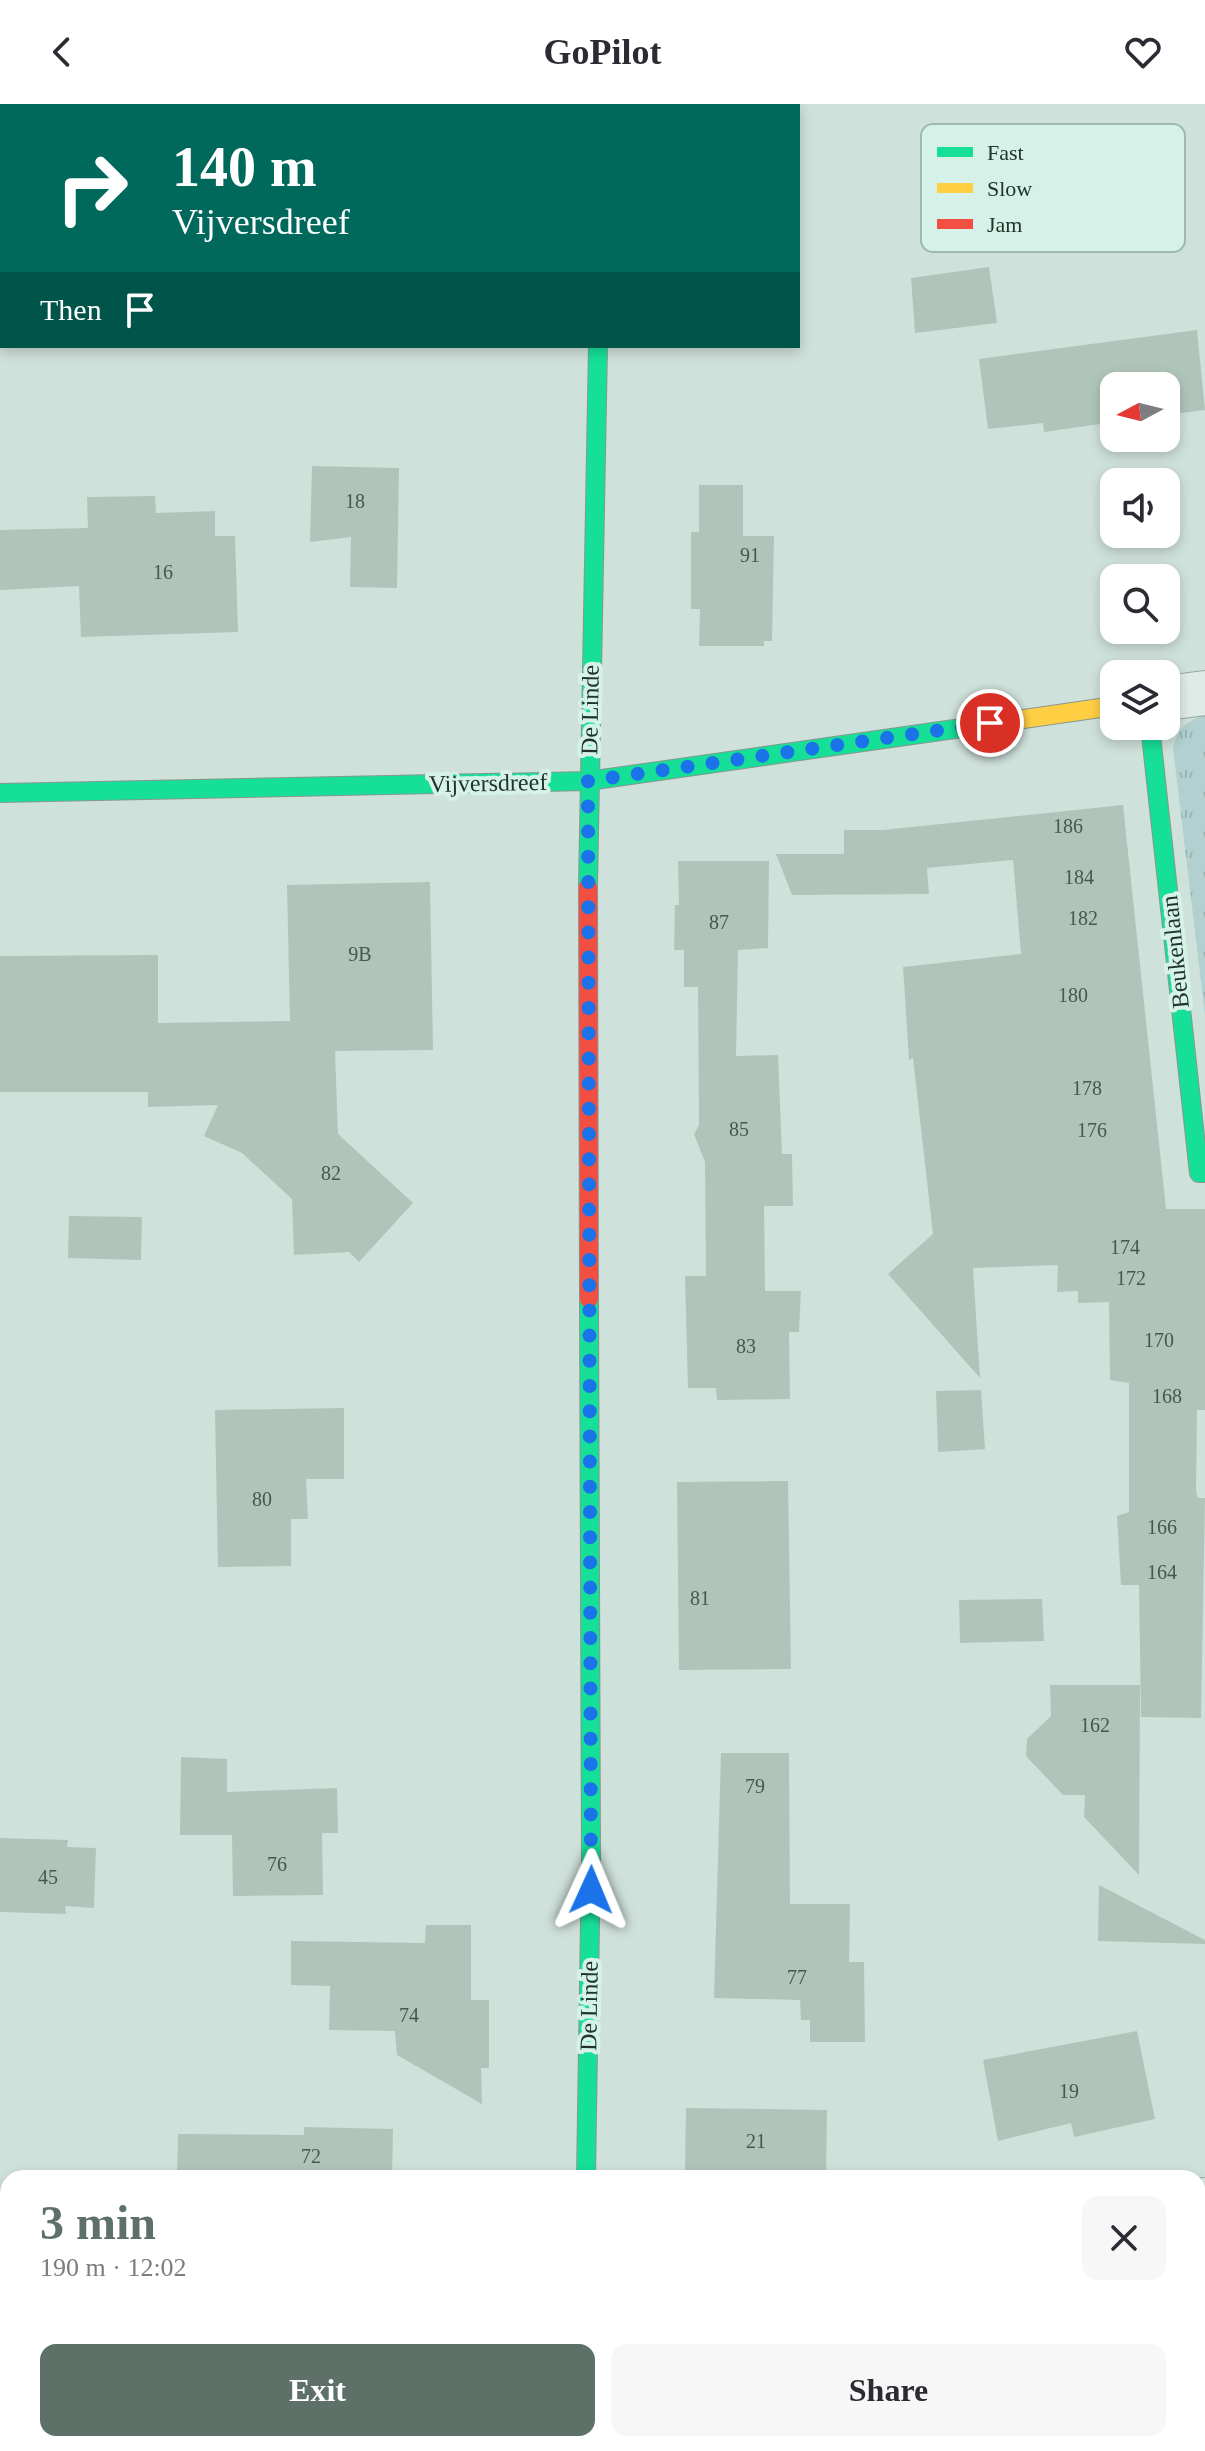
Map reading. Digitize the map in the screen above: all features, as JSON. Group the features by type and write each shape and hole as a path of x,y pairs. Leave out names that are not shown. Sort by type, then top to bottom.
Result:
{"street":[{"name":"De Linde","path":"586,2170 591,1858 588,781 598,348"},
{"path":"1180,696 1205,693"},
{"name":"Vijversdreef","path":"0,793 588,781 1100,708"},
{"name":"Beukenlaan","path":"1152,740 1199,1173 1205,1173"}],"green space":[{"path":"1205,715 1205,1015 1173,748 1176,740 1180,740 1184,726"}],"building":[{"path":"989,267 997,323 915,333 911,278"},
{"path":"1197,330 1205,410 1180,413 1180,372 1100,372 1100,424 1044,432 1043,423 988,429 979,359"},
{"path":"312,466 399,468 397,588 350,587 351,537 310,542"},
{"path":"699,485 743,485 743,536 774,536 772,641 764,641 764,646 699,646 700,609 691,609 691,532 699,532"},
{"path":"155,496 156,513 215,511 215,536 235,536 238,632 81,637 79,586 0,590 0,530 88,528 87,497"},
{"path":"1123,805 1166,1209 1205,1209 1205,1410 1197,1410 1196,1491 1198,1498 1205,1498 1201,1718 1141,1717 1139,1585 1121,1585 1117,1516 1129,1512 1129,1383 1110,1380 1109,1302 1078,1303 1078,1291 1057,1292 1058,1265 973,1268 980,1378 888,1274 933,1234 913,1058 909,1060 903,967 1021,954 1013,860 927,868 929,894 792,895 776,854 844,854 844,830 883,830"},
{"path":"678,861 769,861 768,948 738,950 736,1056 778,1055 782,1154 792,1154 793,1206 764,1206 765,1291 801,1291 799,1332 789,1332 790,1399 717,1400 716,1388 688,1388 685,1276 706,1276 705,1162 694,1134 699,1125 698,987 684,987 684,950 674,950 675,905 679,905"},
{"path":"430,882 433,1050 335,1051 338,1134 413,1203 359,1262 349,1252 294,1255 292,1199 242,1153 204,1136 218,1105 148,1107 148,1092 0,1092 0,956 158,955 158,1023 290,1021 287,885"},
{"path":"69,1216 142,1217 141,1260 68,1258"},
{"path":"981,1390 985,1449 938,1452 936,1391"},
{"path":"344,1408 344,1479 306,1479 308,1519 291,1519 291,1566 218,1567 215,1410"},
{"path":"788,1481 791,1669 679,1670 677,1482"},
{"path":"1042,1599 1044,1641 960,1643 959,1600"},
{"path":"1050,1685 1140,1685 1139,1875 1084,1817 1085,1795 1063,1795 1026,1756 1027,1739 1051,1716"},
{"path":"721,1753 789,1753 790,1904 850,1904 849,1962 864,1962 865,2042 810,2042 810,2020 801,2020 800,2000 714,1998"},
{"path":"181,1757 227,1759 227,1792 337,1788 338,1833 322,1833 323,1895 233,1896 232,1835 180,1835"},
{"path":"0,1838 68,1840 67,1847 96,1848 94,1908 65,1906 66,1914 0,1912"},
{"path":"1099,1885 1205,1940 1205,1944 1098,1941"},
{"path":"426,1925 471,1925 471,2000 489,2000 489,2068 481,2068 482,2104 397,2055 395,2031 329,2030 330,1986 291,1985 291,1941 425,1943"},
{"path":"1137,2031 1155,2119 1074,2137 1071,2123 998,2141 983,2060"},
{"path":"686,2108 827,2110 826,2170 685,2170"},
{"path":"304,2127 393,2129 392,2170 177,2170 178,2134 304,2135"}],"traffic: fast":[{"path":"588,887 598,348"},
{"path":"0,793 588,781 976,726"},
{"path":"1152,740 1199,1173 1205,1173"},
{"path":"586,2170 591,1858 589,1299"}],"traffic: slow":[{"path":"976,726 1100,708"}],"traffic: jam":[{"path":"588,887 589,1299"}],"route":[{"path":"591,1890 588,781 990,723"}]}
